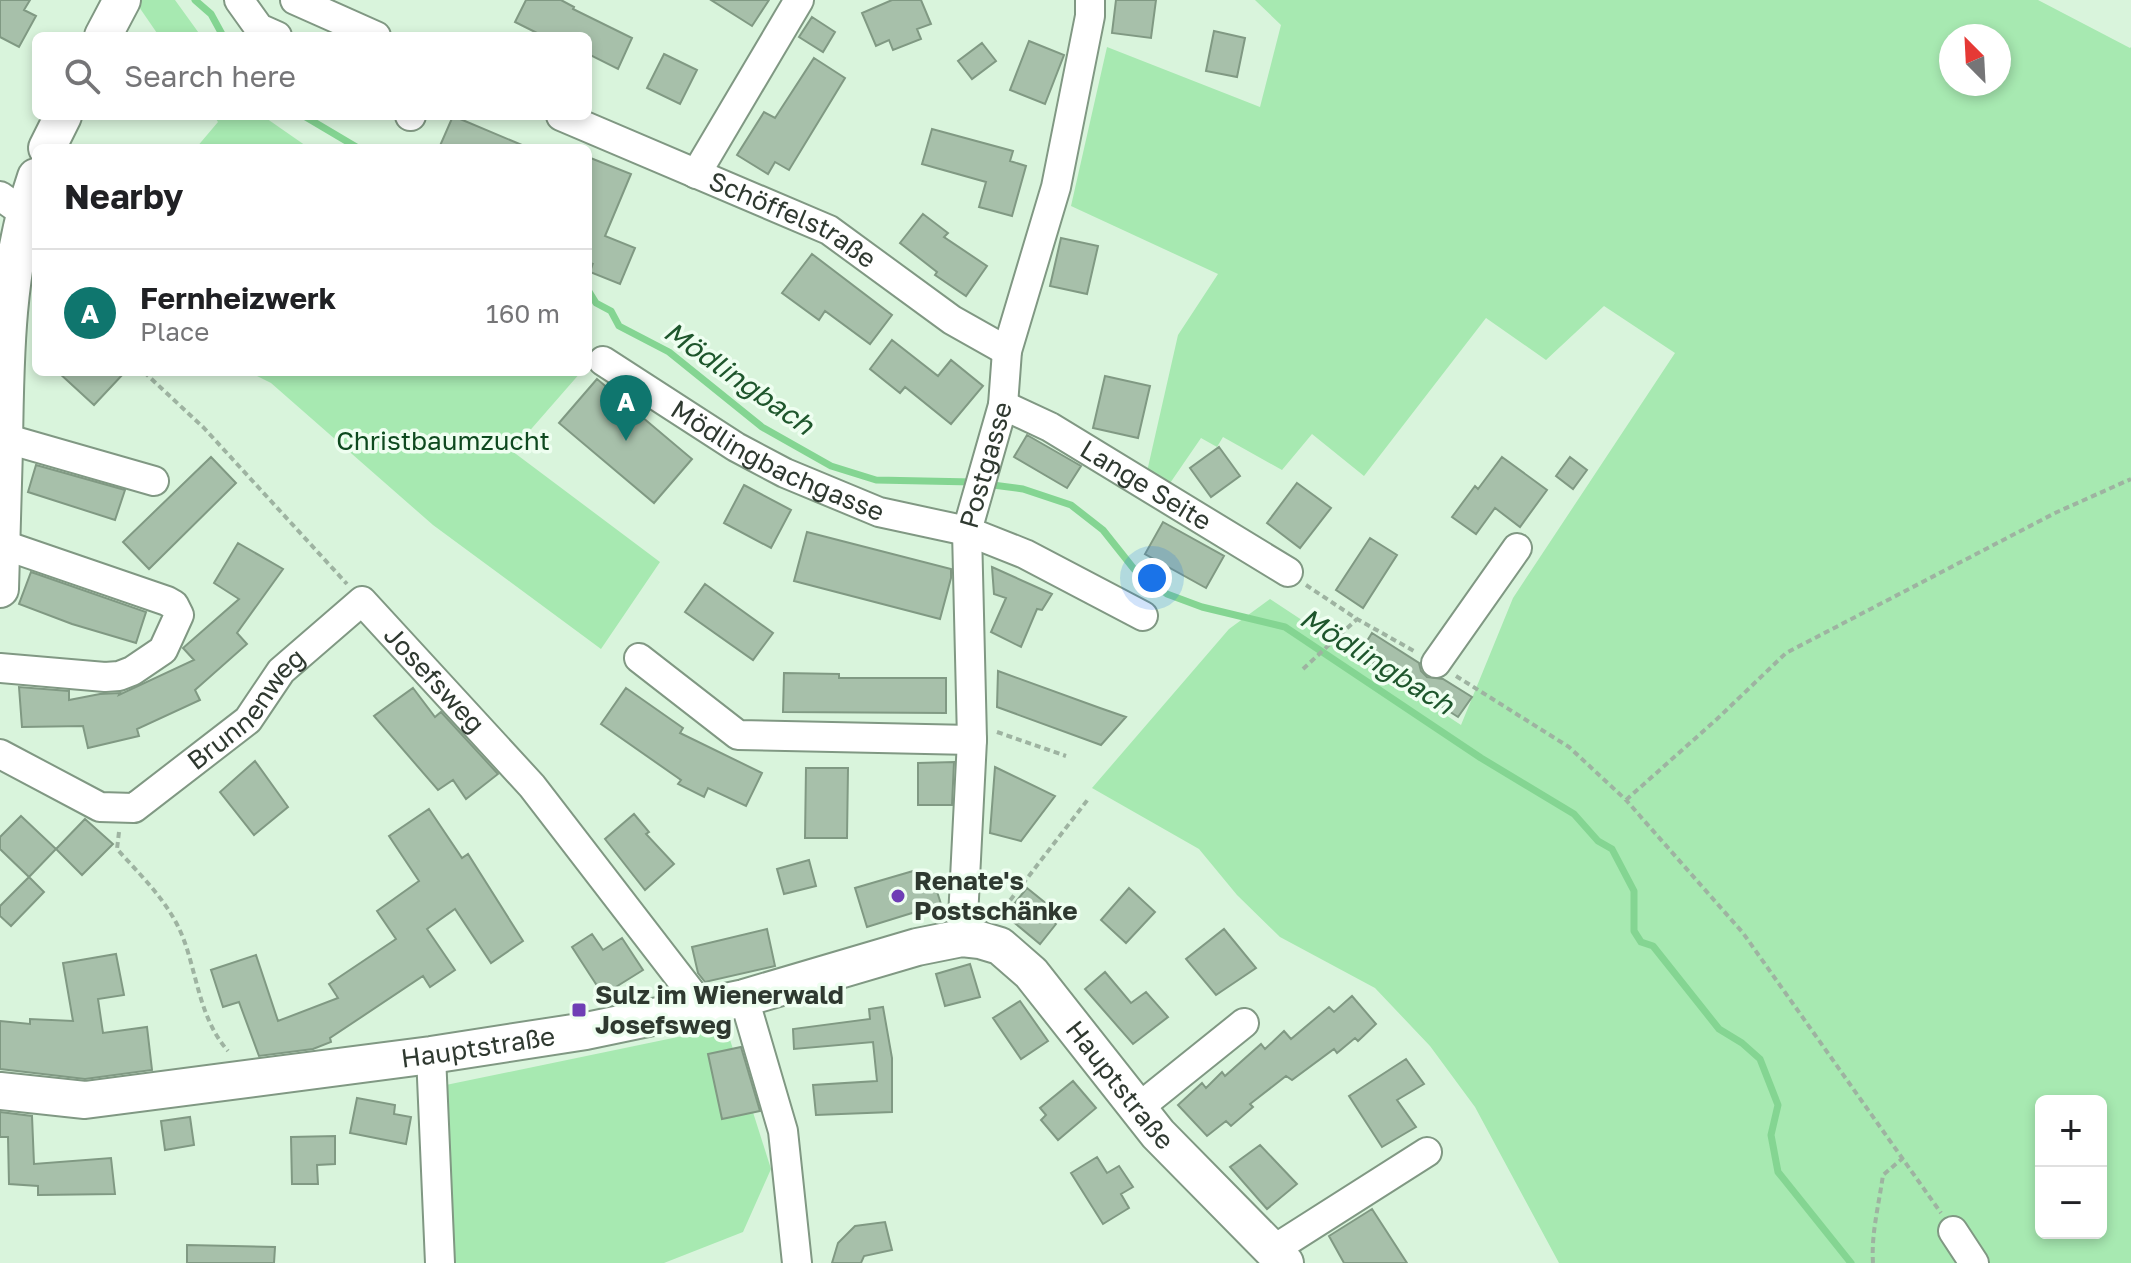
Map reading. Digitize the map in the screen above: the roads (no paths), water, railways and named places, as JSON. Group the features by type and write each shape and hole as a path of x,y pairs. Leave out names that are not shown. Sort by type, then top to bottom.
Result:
{"main road":[{"path":"105,32 122,0"},
{"path":"49,144 61,120"},
{"path":"0,589 6,327 15,252 12,204 32,182"},
{"name":"Hauptstraße","path":"0,1091 85,1100 431,1055 586,1031 703,1008 917,947 971,939 1000,946 1031,973 1158,1134 1279,1257"}],"street":[{"path":"239,0 259,28 268,32"},
{"path":"295,0 367,32"},
{"path":"696,174 799,0"},
{"name":"Postgasse","path":"971,939 972,732 967,531 1003,405 1007,351 1056,187 1090,16 1090,0"},
{"name":"Schöffelstraße","path":"570,120 829,230 952,320 1007,351"},
{"name":"Mödlingbachgasse","path":"603,361 736,447 785,473 879,512 967,531 1025,554 1143,616"},
{"name":"Lange Seite","path":"1003,405 1050,427 1288,572"},
{"path":"4,438 154,481"},
{"path":"0,668 119,676 163,650 179,615 174,605 167,601 1,544"},
{"path":"1436,663 1517,548"},
{"name":"Brunnenweg","path":"0,754 100,807 134,808 248,720 281,671 362,601"},
{"name":"Josefsweg","path":"362,601 532,786 703,1008"},
{"path":"639,658 738,735 972,732"},
{"path":"744,998 783,1131 797,1263"},
{"path":"1137,1109 1244,1023"},
{"path":"431,1055 440,1263"},
{"path":"1279,1257 1427,1152"},
{"path":"1953,1231 1974,1263"}],"waterway":[{"name":"Mödlingbach","path":"195,0 211,14 221,32"},
{"name":"Mödlingbach","path":"311,120 351,144"},
{"name":"Mödlingbach","path":"592,296 596,303 611,311 619,326 669,352 762,427 831,466 876,480 973,482"},
{"name":"Mödlingbach","path":"985,484 1023,489 1071,505 1103,530 1134,569 1167,594 1202,607 1285,627 1481,758 1574,814 1598,841 1612,849 1634,891 1634,931 1641,942 1653,946 1719,1029 1760,1059 1778,1105 1771,1135 1778,1172 1851,1263"}],"place":[{"name":"Fernheizwerk","path":"626,441"},
{"name":"Renate's Postschänke","path":"898,896"},
{"name":"Sulz im Wienerwald Josefsweg","path":"579,1010"}],"park label":[{"name":"Christbaumzucht","path":"443,441"}]}
